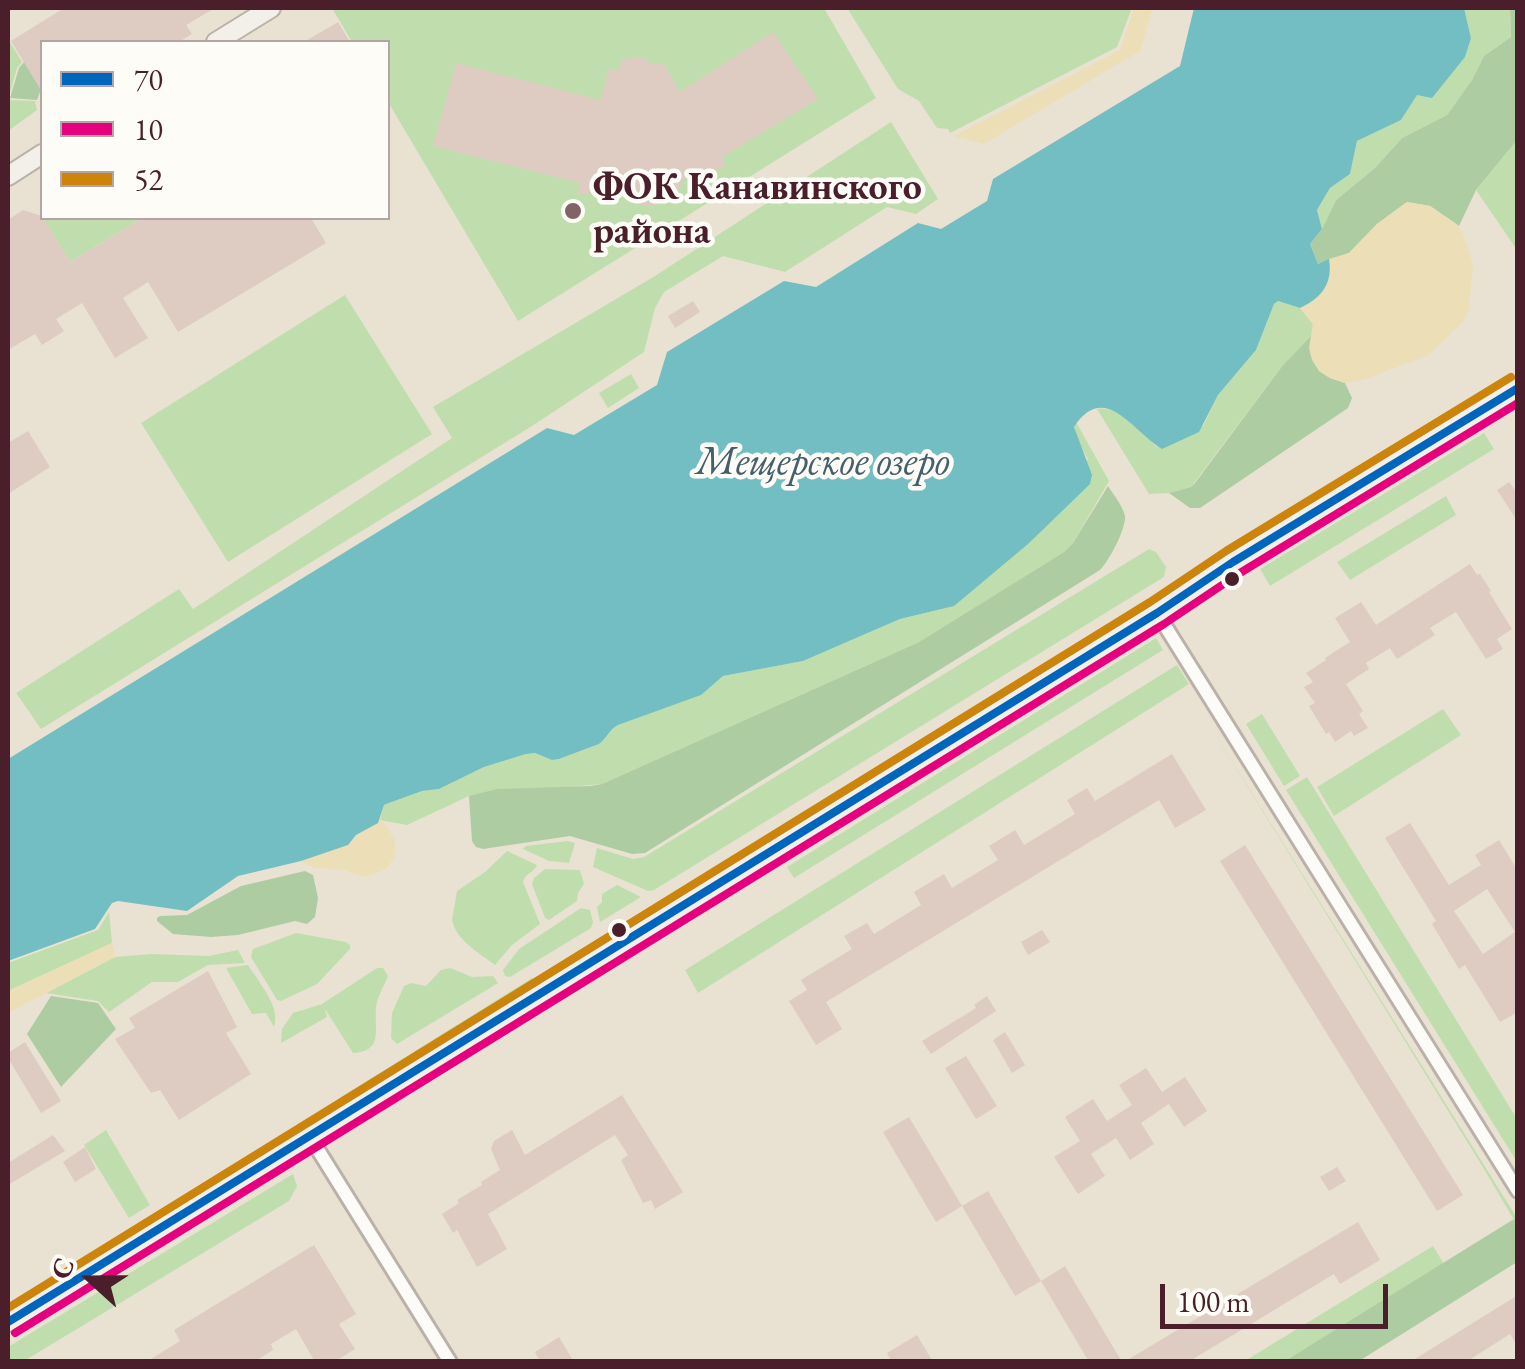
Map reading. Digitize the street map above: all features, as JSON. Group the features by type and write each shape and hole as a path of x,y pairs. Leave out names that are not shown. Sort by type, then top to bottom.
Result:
{"main road":[{"path":"219,40 271,8"},
{"path":"8,176 40,155"},
{"path":"8,1322 1518,388"}],"street":[{"path":"1157,613 1518,1191"},
{"path":"310,1138 450,1362"}],"green space":[{"name":"ФОК Канавинского района","path":"332,8 824,8 876,98 518,321 390,105 390,40 351,40"},
{"path":"847,8 1132,8 1117,47 950,133 948,129 937,128 919,101 898,89"},
{"path":"1464,8 1510,8 1511,37 1484,56 1447,115 1402,138 1375,168 1336,200 1322,229 1317,210 1330,188 1350,174 1357,141 1401,120 1417,94 1471,38"},
{"path":"1510,8 1517,8 1517,140 1476,190 1459,226 1430,206 1407,202 1377,224 1349,253 1318,264 1310,244 1336,200 1375,168 1402,138 1447,115 1484,56 1511,37"},
{"path":"8,39 22,62 8,100"},
{"path":"35,49 40,60 37,100 10,98 19,68"},
{"path":"8,100 35,101 37,110 8,131"},
{"path":"891,122 938,199 916,214 887,207 785,272 723,256 664,292 655,308 644,352 532,426 41,729 16,693 179,589 193,609 452,438 433,407 655,276"},
{"path":"1517,140 1517,250 1476,190"},
{"path":"44,220 139,220 70,262"},
{"path":"345,295 432,434 228,562 141,423"},
{"path":"1278,301 1300,308 1313,324 1312,335 1283,365 1191,487 1149,494 1097,409 1122,415 1157,447 1203,426 1218,395 1256,350"},
{"path":"1312,335 1310,342 1319,371 1345,383 1352,398 1348,408 1200,508 1190,508 1169,493 1195,483 1283,365"},
{"path":"631,374 639,388 608,408 599,393"},
{"path":"1076,422 1109,481 1073,543 919,642 602,784 469,796 407,825 380,820 384,805 439,789 484,767 535,753 559,759 599,744 618,725 700,695 723,676 803,661 900,619 949,607 1088,459 1076,436"},
{"path":"1484,433 1494,449 1270,586 1260,569"},
{"path":"1108,486 1122,508 1125,522 1100,570 645,853 632,854 570,836 483,849 472,841 469,796 497,789 602,784 919,642 1064,552"},
{"path":"1446,496 1456,515 1350,580 1337,562"},
{"path":"1149,549 1156,552 1166,567 1164,577 654,890 648,891 593,867 597,848 633,859 644,857"},
{"path":"1181,585 1182,589 682,894 681,889"},
{"path":"1156,638 1163,650 794,878 787,867"},
{"path":"1177,665 1189,684 698,993 685,970"},
{"path":"1443,709 1461,735 1334,816 1317,787"},
{"path":"1200,710 1517,1218 1517,1225 1481,1164"},
{"path":"1262,714 1300,776 1284,786 1246,724"},
{"path":"1307,777 1517,1119 1517,1162 1286,790"},
{"path":"575,843 569,863 549,861 523,849 526,846"},
{"path":"507,851 537,865 523,882 540,924 512,945 495,965 463,940 452,920 457,891"},
{"path":"545,869 580,870 584,884 577,901 549,920 532,884"},
{"path":"305,871 313,875 318,898 315,917 307,924 295,921 238,935 211,937 173,934 157,921 160,916 187,915 241,886"},
{"path":"617,885 641,897 600,922 597,907 602,894"},
{"path":"581,908 590,910 591,928 510,977 505,976 503,970 519,949"},
{"path":"109,912 112,943 8,991 8,963 98,930"},
{"path":"296,933 346,942 350,949 317,984 277,1000 251,957 253,949"},
{"path":"238,950 245,963 208,965 178,982 152,982 109,1012 98,1001 46,993 115,957 209,956"},
{"path":"248,965 272,1003 274,1027 266,1013 252,1014 226,968"},
{"path":"377,968 383,968 388,976 377,1004 375,1038 369,1048 353,1053 325,1009 327,1017 281,1043 282,1029 293,1013 322,1004"},
{"path":"450,968 472,977 493,976 498,983 397,1044 391,1038 392,1013 404,986 426,986 441,970"},
{"path":"532,978 545,982 340,1106 338,1099"},
{"path":"51,996 98,1003 116,1029 61,1087 27,1034"},
{"path":"106,1130 150,1205 129,1218 84,1145"},
{"path":"268,1143 271,1149 176,1207 179,1199"},
{"path":"293,1174 297,1186 289,1201 24,1361 8,1361 8,1347"},
{"path":"1514,1219 1517,1262 1359,1361 1285,1361"},
{"path":"1433,1246 1444,1264 1285,1361 1243,1362"}],"sand":[{"path":"1134,8 1153,8 1140,51 984,144 954,136 1120,50"},
{"path":"1407,202 1430,206 1462,231 1473,264 1469,309 1463,322 1429,355 1366,379 1345,383 1330,378 1312,360 1309,348 1313,324 1300,308 1324,289 1329,259 1349,253 1377,224"},
{"path":"380,820 395,843 393,859 381,871 361,875 313,867 301,861 348,845"},
{"path":"112,943 115,957 8,1013 8,991"}],"water":[{"name":"Мещерское озеро","path":"1194,8 1464,8 1471,38 1465,57 1432,98 1417,95 1401,120 1357,141 1350,174 1330,188 1317,210 1322,229 1310,244 1318,264 1329,259 1324,289 1300,308 1278,301 1274,304 1256,350 1218,395 1199,432 1162,449 1119,414 1097,408 1085,414 1074,427 1092,475 1090,484 1028,544 954,606 900,619 803,661 723,676 701,695 618,725 599,744 559,759 526,754 484,767 439,789 389,803 384,805 378,823 356,835 348,845 238,876 187,911 112,903 95,929 8,961 8,759 547,428 574,435 657,385 667,352 784,281 816,287 918,223 941,229 987,201 993,179 1180,66"}],"building":[{"path":"64,8 215,8 186,25 192,34 182,40 40,40 40,89 11,41"},
{"path":"338,22 349,40 307,40"},
{"path":"773,32 818,99 722,157 726,167 686,176 678,190 656,205 634,202 616,188 577,195 580,183 433,146 456,63 601,100 608,70 620,69 621,59 646,57 649,64 664,64 680,92"},
{"path":"23,210 40,215 70,262 139,220 312,220 326,243 178,332 148,282 123,298 148,338 115,358 82,303 56,319 64,331 42,345 35,334 8,350 8,220"},
{"path":"693,301 700,312 675,328 668,316"},
{"path":"28,431 50,467 8,494 8,443"},
{"path":"1509,482 1518,494 1518,522 1497,490"},
{"path":"1470,564 1512,629 1497,639 1503,649 1486,659 1456,612 1430,628 1435,635 1397,659 1390,648 1366,663 1369,669 1346,684 1363,711 1359,714 1368,728 1354,736 1351,731 1335,742 1309,706 1315,703 1304,687 1313,682 1306,673 1350,642 1335,618 1361,602 1376,625"},
{"path":"1172,754 1206,810 1175,828 1159,800 826,1002 842,1029 816,1045 789,1001 807,990 801,980 852,949 844,936 867,923 874,934 921,905 914,892 944,874 952,888 998,860 989,846 1015,830 1024,845 1075,814 1067,800 1087,788 1095,801"},
{"path":"1410,823 1449,885 1481,865 1475,855 1499,840 1518,871 1518,1012 1500,1022 1465,965 1459,969 1432,924 1436,921 1385,838","holes":["1487,889 1515,932 1483,954 1454,911"]},
{"path":"1245,845 1463,1195 1437,1211 1220,861"},
{"path":"1042,930 1050,942 1028,955 1021,942"},
{"path":"208,971 237,1027 226,1033 251,1074 179,1120 160,1090 151,1093 115,1039 135,1028 129,1018"},
{"path":"987,996 996,1011 931,1054 922,1041 976,1008 974,1005"},
{"path":"1005,1032 1025,1065 1012,1073 993,1040"},
{"path":"25,1042 61,1101 41,1113 8,1058 8,1053"},
{"path":"966,1056 997,1106 976,1119 945,1068"},
{"path":"1146,1068 1162,1092 1185,1077 1207,1111 1184,1127 1169,1104 1141,1123 1154,1144 1130,1160 1116,1138 1091,1154 1105,1176 1078,1194 1054,1157 1080,1141 1065,1117 1093,1099 1107,1121 1132,1105 1119,1085"},
{"path":"622,1095 683,1192 655,1209 651,1200 643,1203 621,1160 628,1155 615,1135 488,1214 507,1249 477,1267 457,1230 453,1233 442,1214 500,1170 491,1149 494,1141 512,1130 525,1155"},
{"path":"909,1117 962,1206 936,1222 883,1132"},
{"path":"53,1135 65,1151 8,1185 8,1163"},
{"path":"85,1147 96,1169 75,1182 63,1162"},
{"path":"1337,1167 1346,1181 1329,1191 1320,1177"},
{"path":"988,1191 1041,1281 1015,1296 962,1206"},
{"path":"1358,1222 1380,1260 1340,1284 1334,1274 1188,1362 1124,1362"},
{"path":"314,1245 356,1314 339,1324 355,1349 334,1362 315,1362 296,1329 271,1344 273,1350 254,1362 146,1362 180,1341 174,1330"},
{"path":"1065,1266 1122,1362 1089,1362 1041,1281"},
{"path":"1518,1295 1518,1347 1510,1334 1466,1362 1410,1362"},
{"path":"917,1335 933,1362 892,1362 887,1353"},
{"path":"559,1337 574,1362 540,1362 535,1352"}],"transit line":[{"name":"52","path":"8,1308 1511,377"},
{"name":"70","path":"8,1322 1518,388"},
{"name":"10","path":"15,1333 1518,403"}],"place":[{"name":"ФОК Канавинского района","path":"573,211"}]}
